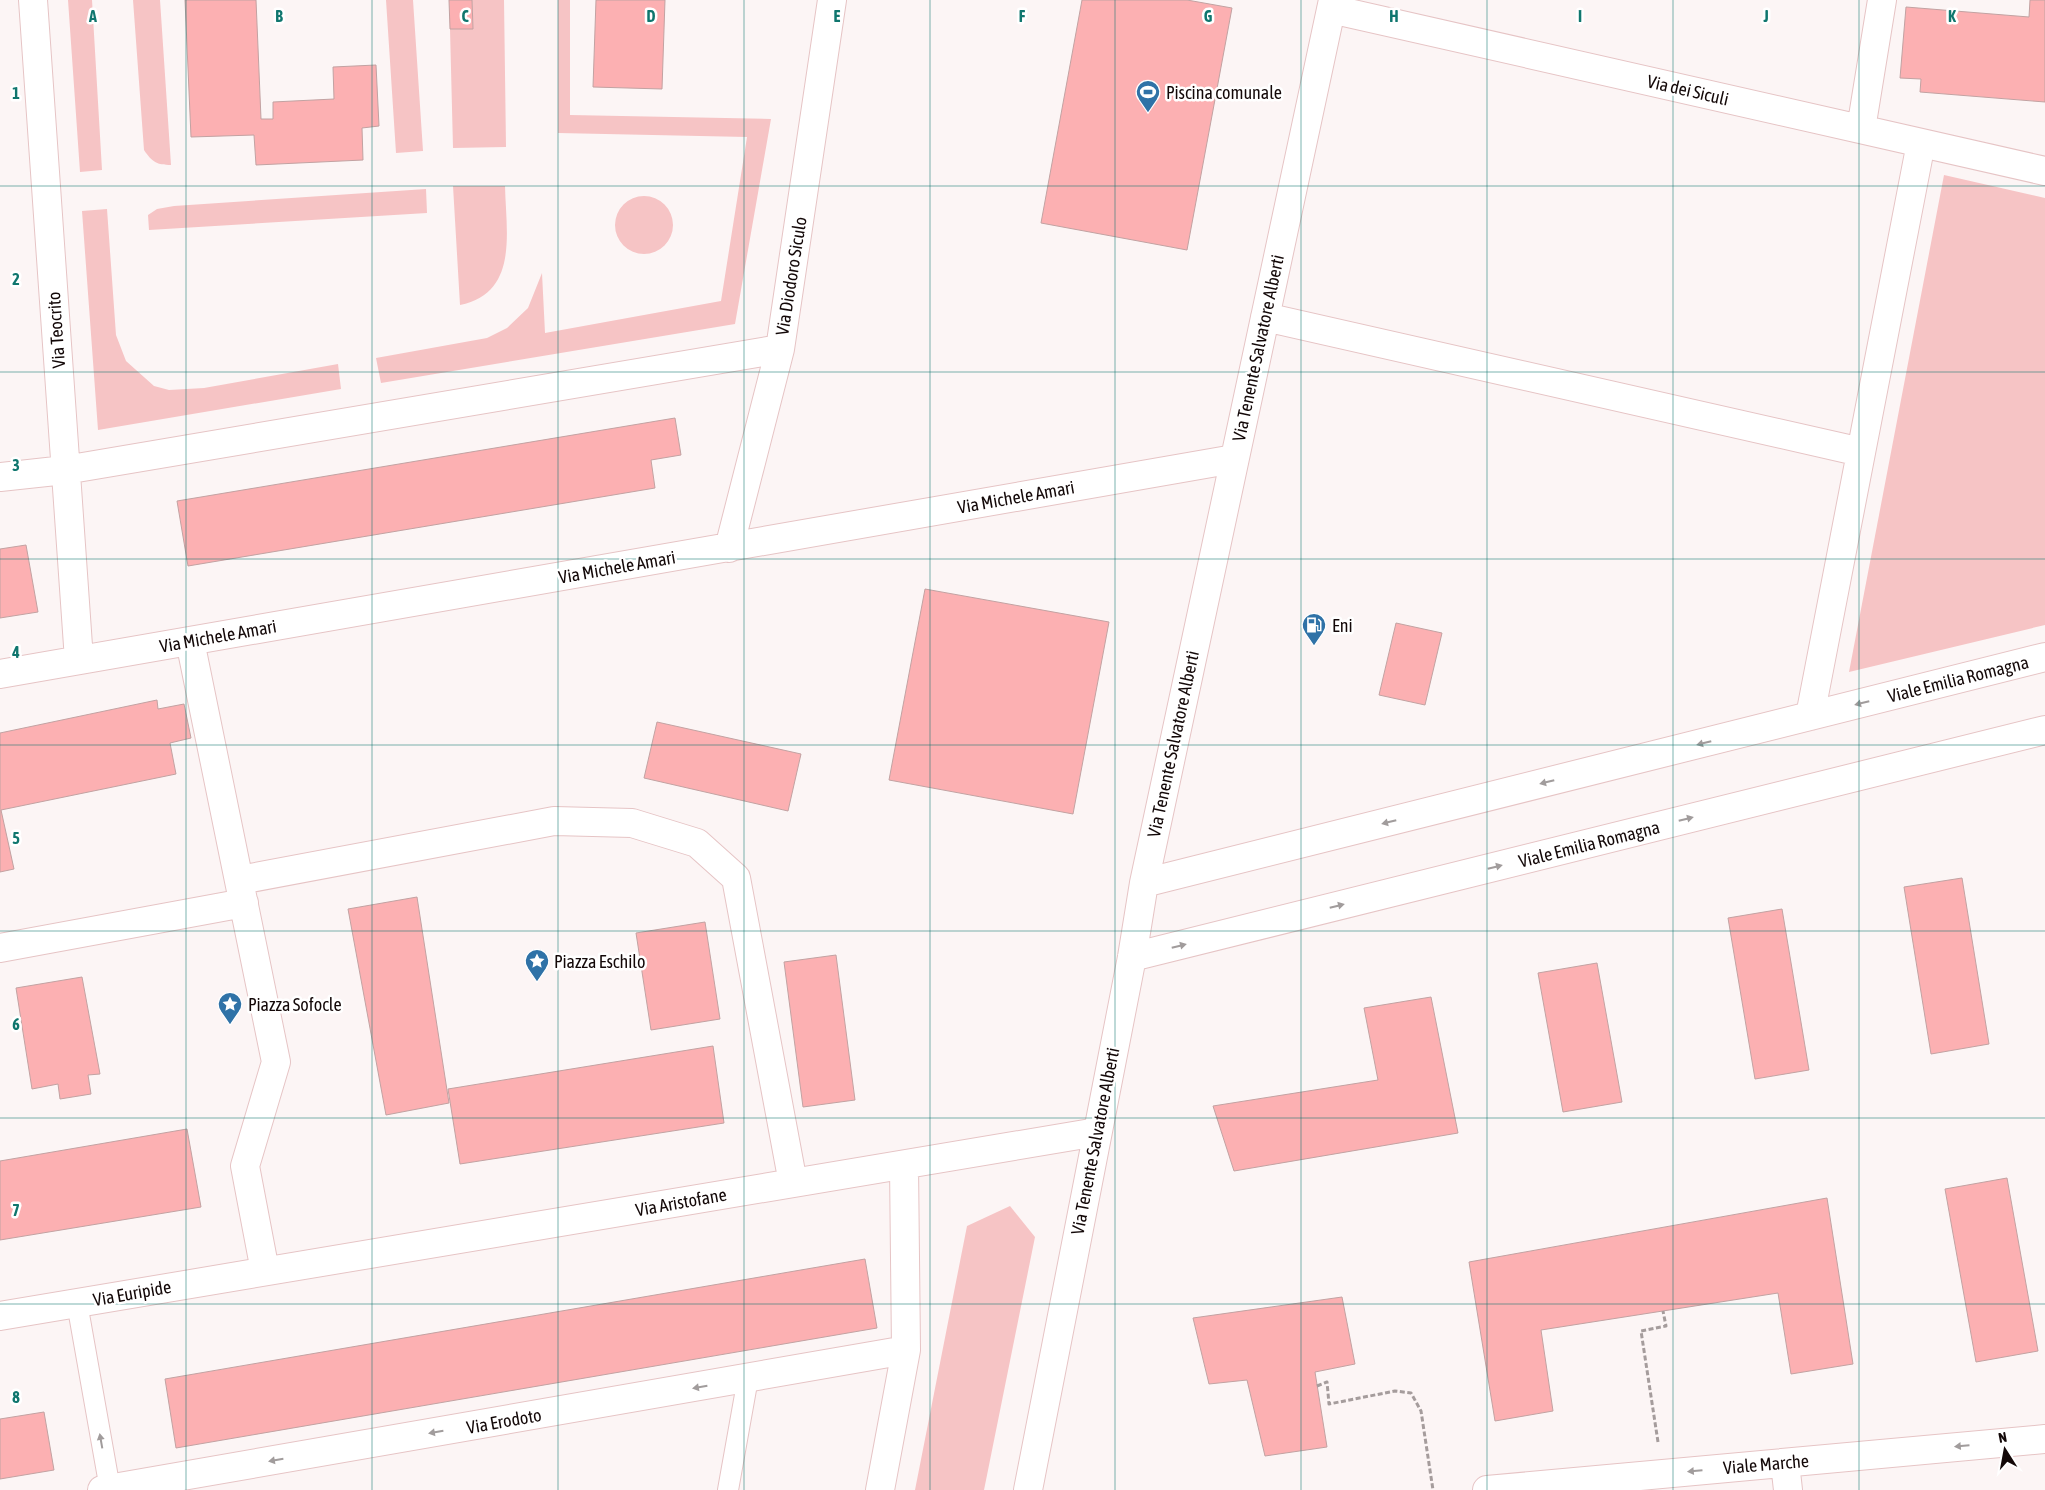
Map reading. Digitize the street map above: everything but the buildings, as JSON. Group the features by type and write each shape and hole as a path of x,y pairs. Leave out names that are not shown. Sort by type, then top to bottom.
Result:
{"street":[{"name":"Via Teocrito","path":"33,0 79,660"},
{"name":"Via Diodoro Siculo","path":"729,548 780,349 832,0"},
{"path":"1861,129 1882,0"},
{"name":"Via dei Siculi","path":"1332,5 2045,171"},
{"name":"Via Tenente Salvatore Alberti","path":"1028,1490 1096,1132 1132,958 1144,883 1332,5"},
{"path":"1810,716 1921,143"},
{"path":"1265,317 1861,452"},
{"path":"0,477 65,470 780,349"},
{"name":"Via Michele Amari","path":"0,674 1234,459"},
{"path":"190,641 276,1062 245,1166 265,1271"},
{"name":"Viale Emilia Romagna","path":"1144,883 2045,657"},
{"name":"Viale Emilia Romagna","path":"1132,958 2045,730"},
{"path":"0,948 554,821 632,822 698,843 736,878 792,1183"},
{"name":"Via Aristofane","path":"265,1271 1096,1132"},
{"path":"880,1490 906,1350 904,1164"},
{"name":"Via Euripide","path":"0,1316 265,1271"},
{"name":"Via Erodoto","path":"106,1489 906,1350"},
{"name":"Viale Marche","path":"1487,1490 2045,1439"},
{"path":"1785,1463 1788,1490"}],"lane":[{"path":"77,1303 106,1489"},
{"path":"728,1490 748,1378"}],"path":[{"path":"1662,1474 1642,1331 1666,1326 1663,1311"},
{"path":"1317,1386 1327,1382 1329,1404 1395,1391 1411,1393 1421,1411 1433,1490"}],"shaded area":[{"path":"68,0 92,0 102,170 80,172"},
{"path":"133,0 160,0 171,165 155,162 144,150"},
{"path":"386,0 413,0 423,151 396,153"},
{"path":"472,0 504,0 506,147 453,148 450,29 473,28"},
{"path":"558,0 570,0 570,115 771,119 735,324 381,383 376,358 487,338 507,328 528,308 542,273 545,333 721,301 747,137 558,133"},
{"path":"1944,175 2045,198 2045,625 1849,672"},
{"path":"453,186 505,186 507,241 505,258 500,274 492,288 479,298 460,305"},
{"path":"426,189 427,213 149,230 148,215 157,209 174,206"},
{"path":"644,196 660,201 668,209 673,225 668,241 660,249 644,254 628,249 620,241 615,225 620,209 628,201"},
{"path":"107,209 116,335 126,361 154,386 169,390 204,388 338,364 341,389 98,430 82,211"},
{"path":"1010,1206 1035,1237 984,1490 915,1490 967,1226"}],"place":[{"name":"Piscina comunale","path":"1148,113"},
{"name":"Eni","path":"1314,646"},
{"name":"Piazza Eschilo","path":"537,982"},
{"name":"Piazza Sofocle","path":"230,1025"}]}
